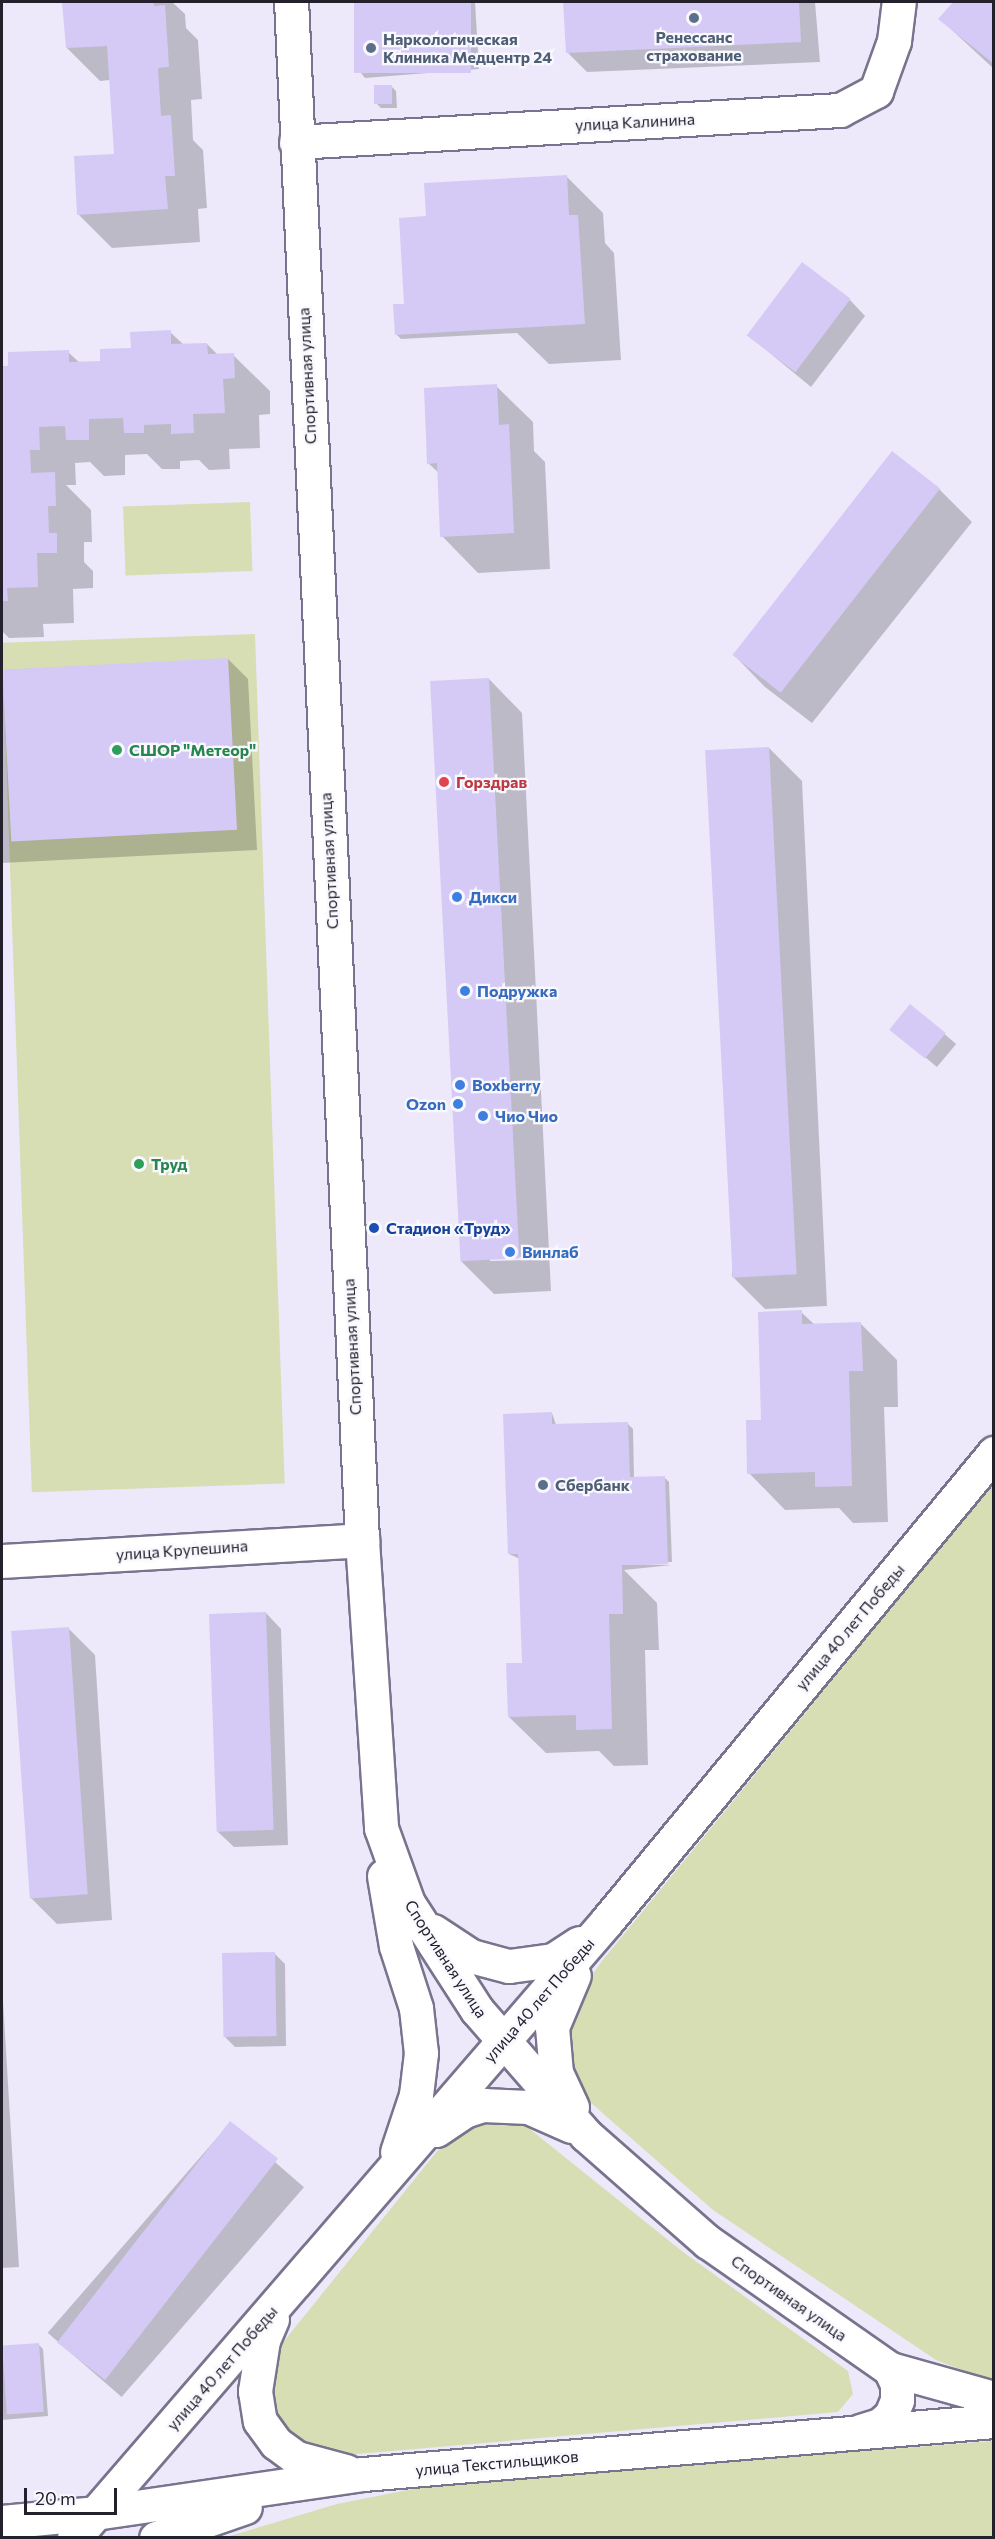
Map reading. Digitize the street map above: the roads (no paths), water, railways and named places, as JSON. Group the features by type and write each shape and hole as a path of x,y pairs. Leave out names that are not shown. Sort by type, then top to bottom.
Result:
{"street":[{"name":"Спортивная улица","path":"291,2 362,1540 381,1828 408,1903 477,2010 586,2135 708,2242 890,2368 993,2398"},
{"name":"улица Калинина","path":"296,142 840,110 876,91 894,41 899,2"},
{"name":"улица 40 лет Победы","path":"84,2525 287,2294 380,2182 606,1922 993,1453"},
{"name":"улица Крупешина","path":"2,1561 362,1540"},
{"path":"380,2182 398,2151 408,2123 422,2053 416,2008 389,1910 381,1828"},
{"path":"408,1903 434,1933 454,1947 491,1964 509,1966 553,1960 606,1922"},
{"path":"586,2135 556,2073 552,2027 568,1985 606,1922"},
{"path":"380,2182 447,2121 483,2105 528,2107 586,2135"},
{"path":"287,2294 263,2340 255,2391 260,2421 276,2444 297,2458 363,2474"},
{"path":"854,2433 880,2425 891,2415 897,2400 897,2384 890,2368"},
{"name":"улица Текстильщиков","path":"2,2522 84,2525 363,2474 993,2421"},
{"path":"156,2538 363,2474"}],"place":[{"name":"Ренессанс страхование","path":"694,18"},
{"name":"Наркологическая Клиника Медцентр 24","path":"371,48"},
{"name":"СШОР \"Метеор\"","path":"117,750"},
{"name":"Горздрав","path":"444,782"},
{"name":"Дикси","path":"457,897"},
{"name":"Подружка","path":"465,991"},
{"name":"Boxberry","path":"460,1085"},
{"name":"Ozon","path":"458,1104"},
{"name":"Чио Чио","path":"483,1116"},
{"name":"Труд","path":"139,1164"},
{"name":"Стадион «Труд»","path":"374,1228"},
{"name":"Винлаб","path":"510,1252"},
{"name":"Сбербанк","path":"543,1485"}]}
